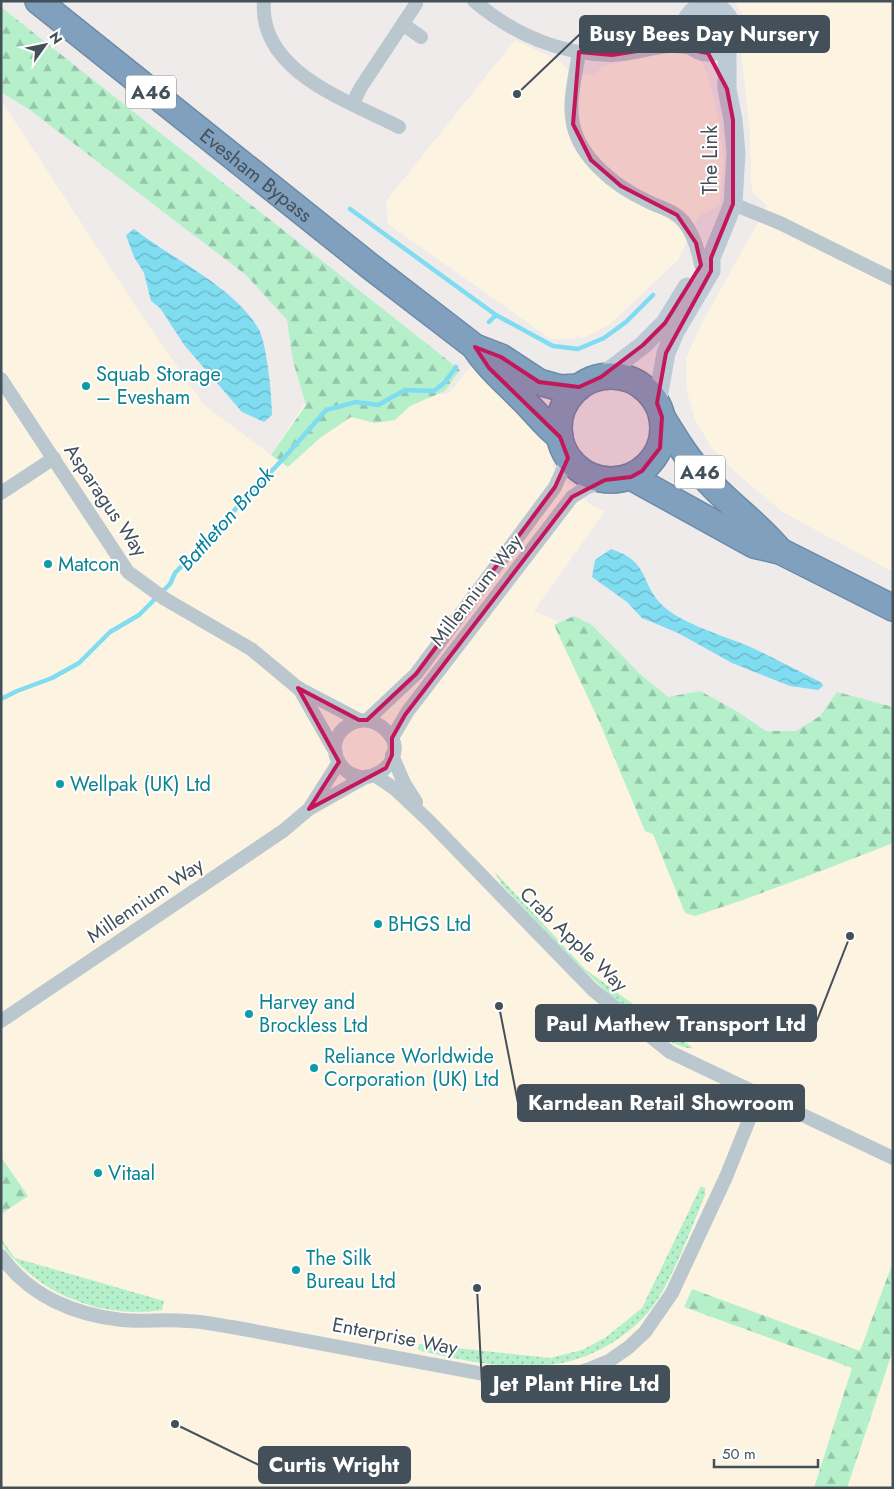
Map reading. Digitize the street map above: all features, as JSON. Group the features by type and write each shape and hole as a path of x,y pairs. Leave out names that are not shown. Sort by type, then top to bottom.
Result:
{"highway":[{"name":"Evesham Bypass","path":"38,1 475,347 501,357 539,382 560,388 590,382"},
{"name":"Evesham Bypass","path":"475,347 489,368 523,399 544,426 564,447"},
{"path":"615,376 637,383 649,393 660,410 663,433 660,448 652,461 631,477 605,480 591,476 578,468 564,447 560,421 564,406 590,382 615,376"},
{"name":"A46","path":"660,410 685,453 708,481 765,532 780,551"},
{"name":"A46","path":"631,477 754,545 780,551 893,608"}],"street":[{"path":"264,1 266,24 272,40 286,61 305,79 399,127"},
{"path":"474,1 518,32 579,52 612,55 668,46 715,52 727,43"},
{"path":"353,103 361,87 404,25 416,4"},
{"name":"The Link","path":"590,382 643,345 665,322 706,261 733,204 736,153 733,120 727,89 727,43 731,32 730,20 723,11 706,4 687,16 687,39 702,50 727,89"},
{"path":"668,46 687,16"},
{"path":"404,25 421,37"},
{"path":"579,52 572,108 573,124 580,143 591,160 621,186 645,201 665,208 685,224 706,261"},
{"path":"733,204 780,223 893,280"},
{"name":"The Link","path":"660,410 666,353 675,332 711,271 706,261"},
{"name":"Asparagus Way","path":"1,379 123,566 165,599 251,649 298,688 363,720"},
{"name":"Millennium Way","path":"309,809 337,758 339,733 346,726 363,720 416,674 555,487 564,447"},
{"path":"1,493 54,458"},
{"name":"Millennium Way","path":"392,738 408,711 572,497 586,488 605,480"},
{"name":"Asparagus Way","path":"298,688 337,758"},
{"path":"363,720 386,729 394,742 392,755"},
{"name":"Millennium Way","path":"1,1021 275,836 309,809 386,768 392,755"},
{"name":"Crab Apple Way","path":"392,755 404,783 429,821"},
{"path":"337,758 346,771 370,777"},
{"name":"Crab Apple Way","path":"370,777 396,789 593,990 670,1052 893,1158"},
{"name":"Enterprise Way","path":"1,1256 11,1270 46,1297 79,1312 123,1320 188,1321 232,1327 516,1380 565,1377 609,1361 629,1347 645,1332 672,1293 701,1232 758,1095"}],"highlighted area":[{"path":"669,46 708,53 727,89 733,120 733,204 711,258 711,271 666,353 657,403 662,417 660,448 642,471 631,477 605,480 572,497 405,715 392,738 392,755 386,768 309,809 339,762 298,688 359,720 367,720 416,674 555,487 568,458 560,437 489,368 475,347 501,357 539,382 579,387 601,377 643,345 665,323 701,265 696,243 677,215 621,186 591,160 580,143 573,124 572,108 579,52 612,55"}],"shaded area":[{"path":"734,1 893,1 893,572 783,512 736,473 712,448 695,420 687,392 686,358 702,323 767,206 754,194 751,185 750,130 741,51 747,22"},
{"path":"515,40 559,61 571,73 594,75 603,66 684,48 698,56 707,73 719,118 724,163 719,205 699,216 678,260 610,324 583,338 551,339 388,224 386,201"},
{"path":"1,100 136,307 204,405 271,455 305,403 333,390 448,394 472,365 520,408 552,452 553,468 591,505 605,511 534,611 557,621 695,912 734,903 893,843 893,1488 1,1488"}],"green space":[{"path":"1,7 460,370 445,391 410,406 395,420 375,423 351,417 320,438 288,467 271,455 306,405 293,361 287,320 246,275 30,110 1,92"},
{"path":"574,616 592,625 639,673 668,697 700,691 735,710 766,731 796,731 820,716 837,692 893,707 893,843 720,908 695,916 685,913 653,834 645,831 599,721 554,625"},
{"path":"494,871 585,969 693,1048 675,1044 651,1029 624,1007 594,980 539,924 502,885"},
{"path":"1,1157 28,1196 1,1214"},
{"path":"701,1186 705,1188 705,1195 680,1257 662,1292 642,1320 615,1341 592,1354 568,1362 520,1367 446,1357 418,1349 419,1344 550,1358 582,1350 605,1338 642,1308"},
{"path":"1,1239 15,1258 164,1301 162,1310 122,1311 102,1308 64,1296 31,1275 9,1254"},
{"path":"893,1262 893,1350 847,1488 814,1488 852,1368 684,1307 692,1289 860,1351"}],"water":[{"path":"134,229 218,286 234,299 258,328 264,345 272,407 272,415 264,422 242,412 185,346 160,308 151,301 144,273 134,257 126,235"},
{"path":"611,549 623,554 639,567 656,598 671,612 691,624 765,654 822,683 823,686 818,690 790,686 732,663 678,633 642,618 627,602 592,577 595,560"}],"waterway":[{"path":"350,209 496,315"},
{"name":"Battleton Brook","path":"489,322 496,315 553,346 578,349 604,338 626,322 653,295"},
{"name":"Battleton Brook","path":"1,699 52,678 79,663 110,632 139,615 170,584 175,573 283,459 326,410 356,402 378,405 405,390 434,391 445,382 456,367"}],"place":[{"name":"Busy Bees Day Nursery","path":"517,94"},
{"name":"Squab Storage – Evesham","path":"86,386"},
{"name":"Matcon","path":"48,564"},
{"name":"Wellpak (UK) Ltd","path":"60,784"},
{"name":"BHGS Ltd","path":"378,924"},
{"name":"Paul Mathew Transport Ltd","path":"850,936"},
{"name":"Karndean Retail Showroom","path":"499,1006"},
{"name":"Harvey and Brockless Ltd","path":"249,1014"},
{"name":"Reliance Worldwide Corporation (UK) Ltd","path":"314,1068"},
{"name":"Vitaal","path":"98,1173"},
{"name":"The Silk Bureau Ltd","path":"296,1270"},
{"name":"Jet Plant Hire Ltd","path":"477,1288"},
{"name":"Curtis Wright","path":"175,1424"}]}
